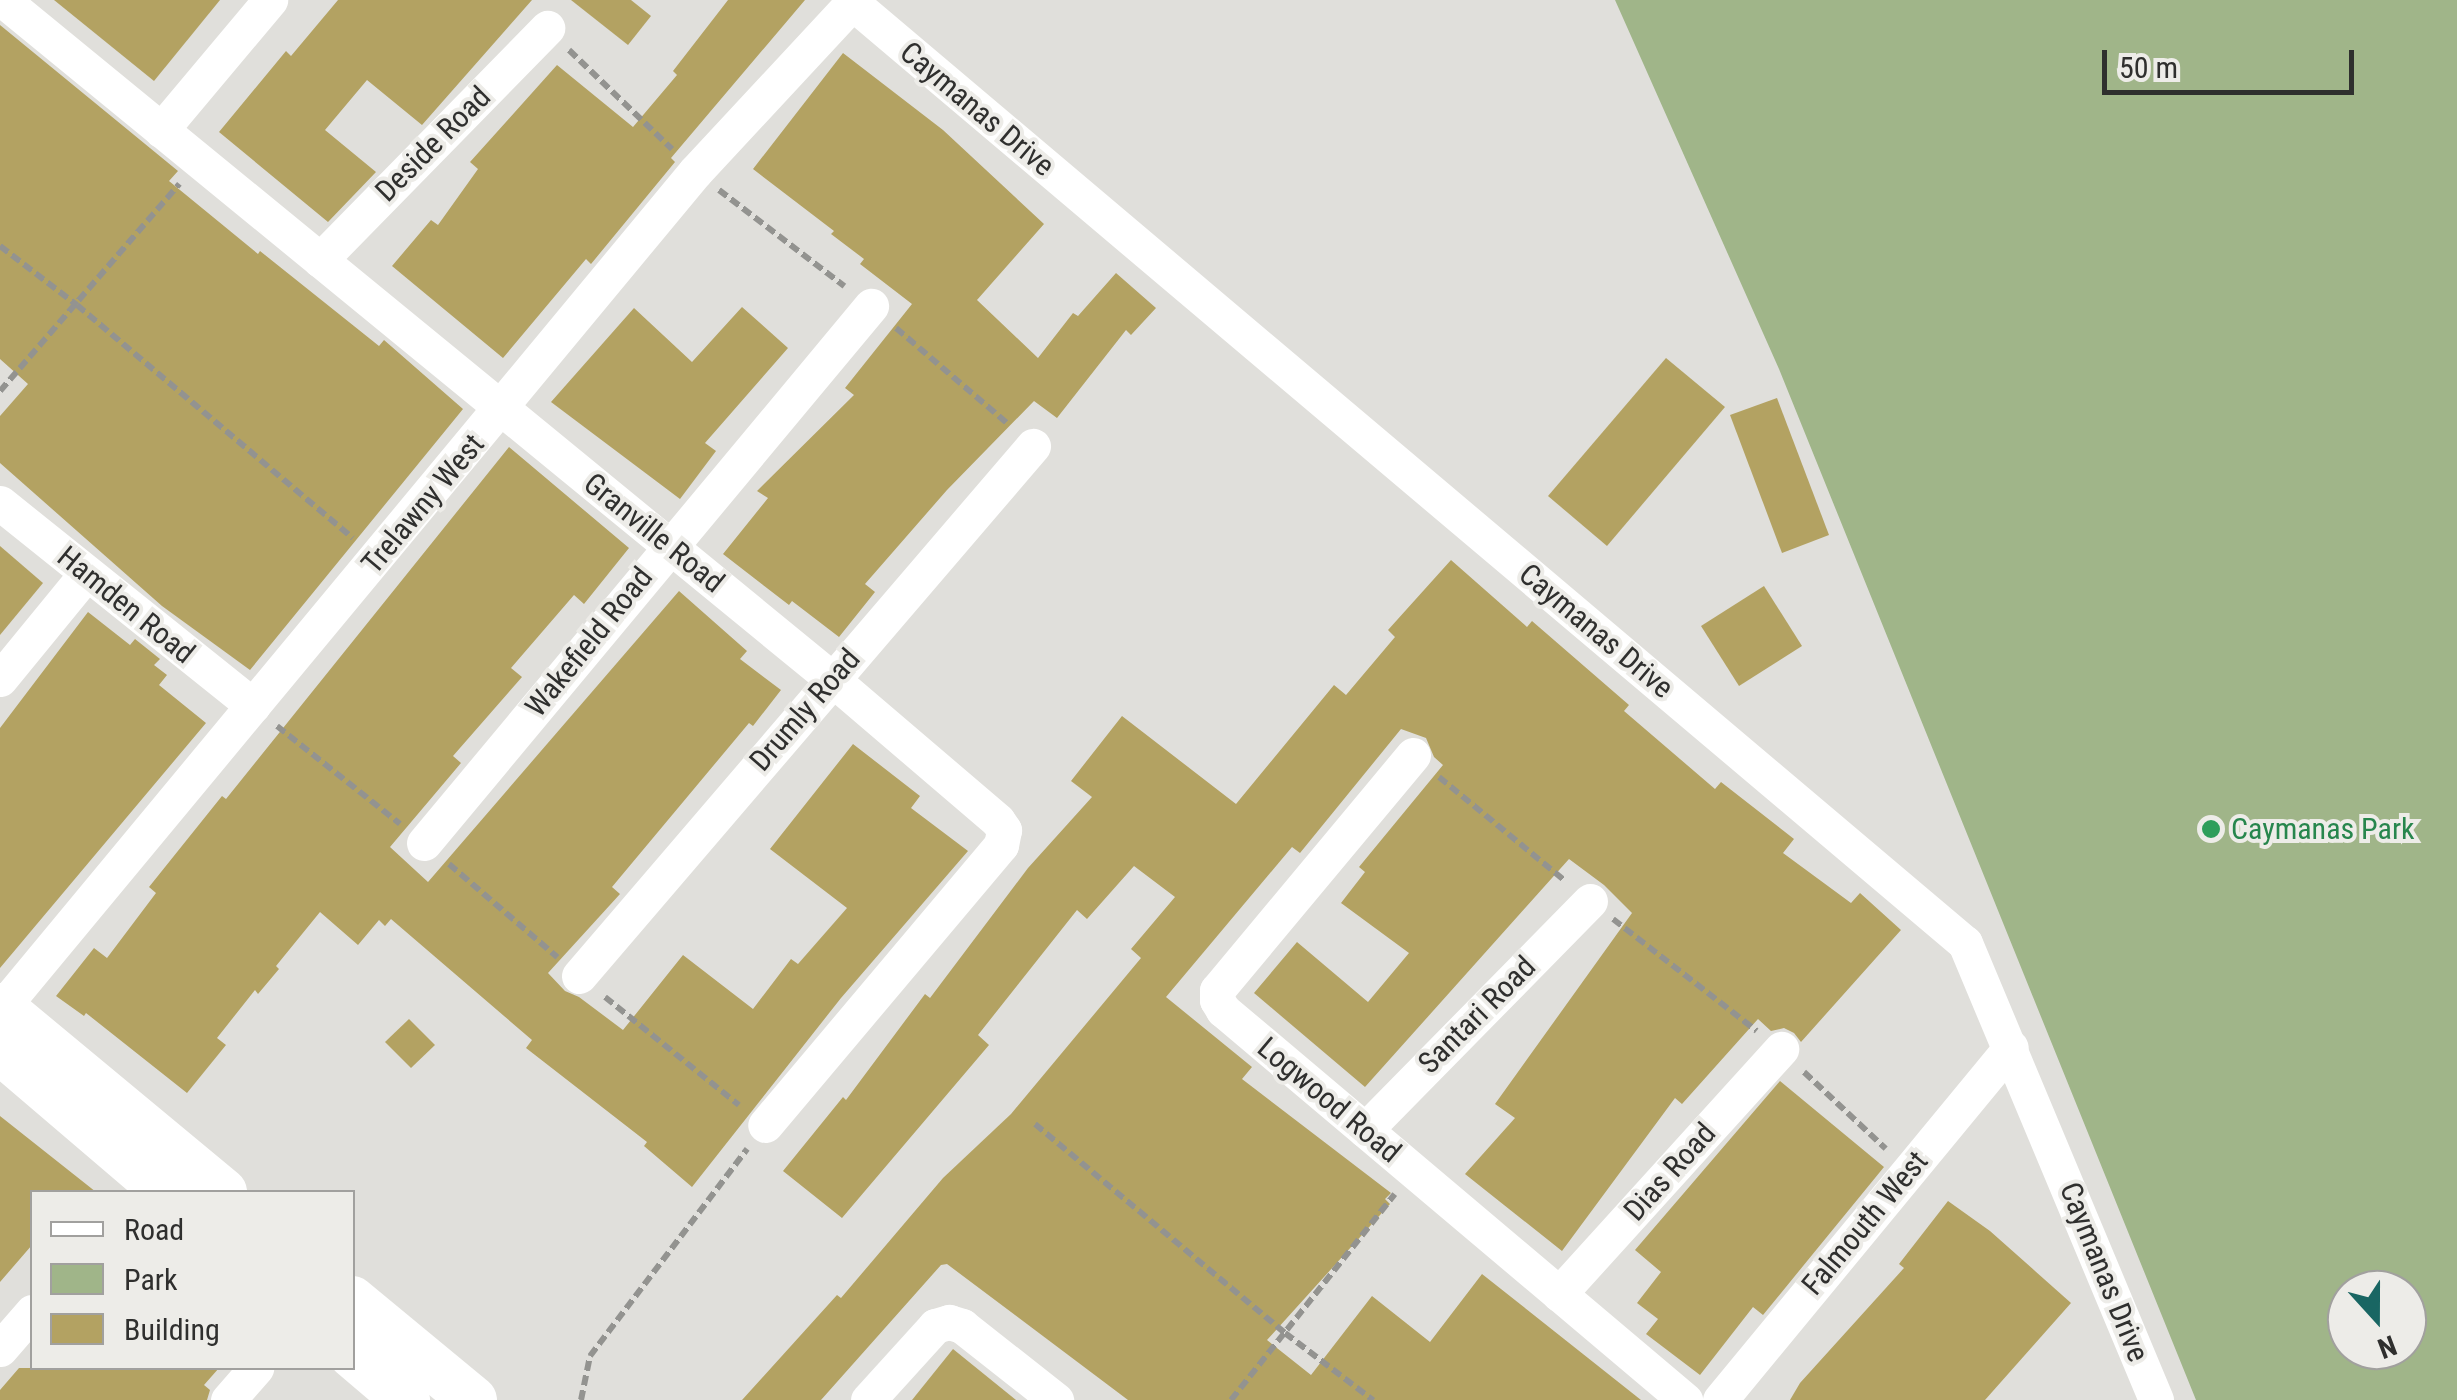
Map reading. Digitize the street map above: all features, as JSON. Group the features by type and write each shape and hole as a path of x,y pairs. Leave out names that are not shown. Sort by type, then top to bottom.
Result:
{"street":[{"name":"Granville Road","path":"3,0 832,679 998,820 1004,830 1000,845 765,1125"},
{"path":"161,130 270,0"},
{"name":"Trelawny West","path":"0,1019 695,172 850,1"},
{"name":"Caymanas Drive","path":"850,1 1965,943 2156,1400"},
{"name":"Deside Road","path":"320,260 547,28"},
{"name":"Wakefield Road","path":"424,843 668,545 871,306"},
{"name":"Drumly Road","path":"578,976 1033,446"},
{"name":"Hamden Road","path":"0,502 253,706"},
{"path":"0,679 86,574"},
{"name":"Logwood Road","path":"1413,756 1218,990 1223,1010 1684,1400"},
{"name":"Santari Road","path":"1364,1130 1590,901"},
{"path":"0,1019 164,1190"},
{"path":"0,1019 221,1190"},
{"name":"Falmouth West","path":"1720,1400 2011,1047"},
{"name":"Dias Road","path":"1559,1294 1781,1050"},
{"path":"355,1302 473,1400"},
{"path":"0,1349 30,1314"},
{"path":"868,1400 935,1326 949,1322 962,1326 1056,1400"},
{"path":"355,1357 406,1400"},
{"path":"228,1400 254,1370"}],"path":[{"path":"547,28 695,172"},
{"path":"0,391 199,160"},
{"path":"0,246 77,305 377,558"},
{"path":"253,706 424,843 578,976 765,1125 590,1356 582,1400"},
{"path":"1413,756 1781,1050 1908,1171"},
{"path":"1035,1124 1285,1334 1373,1400"},
{"path":"1230,1400 1413,1171"}],"green space":[{"name":"Caymanas Park","path":"1615,0 2457,0 2457,1400 2196,1400 1779,369"}],"building":[{"path":"54,0 220,0 154,81"},
{"path":"338,0 532,0 422,125 367,80 325,130 376,172 328,222 219,132 286,51 291,56"},
{"path":"571,0 631,0 651,16 628,45"},
{"path":"728,0 805,0 671,158 675,162 591,264 586,259 503,358 392,266 431,220 438,225 478,169 470,162 557,65 633,127 677,75 673,71"},
{"path":"0,25 178,171 169,181 379,346 384,340 463,409 250,670 162,606 0,463 0,416 28,384 0,359"},
{"path":"843,53 943,130 1044,224 977,300 1038,358 1073,313 1078,316 1116,273 1156,308 1131,335 1126,330 1057,418 1034,401 947,490 865,584 875,592 839,637 792,601 789,605 723,554 768,498 757,491 854,395 845,388 912,304 860,264 864,259 831,234 834,231 753,169"},
{"path":"742,307 788,348 705,443 716,451 680,499 551,402 634,308 692,362"},
{"path":"1666,358 1725,407 1607,546 1548,496"},
{"path":"1777,398 1829,535 1782,553 1730,415"},
{"path":"509,447 629,548 584,604 574,595 511,668 522,677 453,756 461,763 390,847 428,882 679,591 747,651 740,659 781,690 612,887 620,894 548,973 565,991 623,1030 683,955 753,1009 791,959 798,964 847,908 770,849 853,744 920,796 911,808 968,851 841,998 692,1187 644,1146 647,1142 526,1048 532,1040 391,919 385,926 379,920 358,945 320,912 276,966 279,969 258,994 255,990 217,1038 226,1045 187,1093 86,1013 84,1016 56,996 94,948 107,958 156,893 149,887 222,796 226,799"},
{"path":"0,546 43,583 0,635"},
{"path":"1451,560 1527,627 1532,621 1629,705 1624,711 1715,789 1721,782 1794,839 1783,853 1851,903 1860,893 1901,930 1801,1042 1794,1033 1784,1028 1771,1031 1758,1019 1682,1104 1675,1098 1562,1251 1465,1174 1515,1118 1495,1104 1632,913 1604,885 1569,859 1365,1087 1254,993 1297,942 1368,1002 1409,953 1341,903 1365,872 1359,867 1443,765 1434,757 1426,738 1401,729 1300,853 1292,847 1166,997 1252,1067 1242,1079 1391,1193 1385,1199 1390,1204 1267,1340 1311,1375 1372,1296 1430,1342 1482,1274 1641,1400 1128,1400 947,1264 941,1265 821,1400 742,1400 837,1295 841,1298 943,1178 1011,1114 1141,958 1131,949 1175,897 1134,866 1087,919 1077,910 978,1035 989,1045 842,1218 783,1171 843,1097 846,1100 925,994 930,998 1028,868 1092,797 1071,781 1122,716 1236,804 1334,685 1346,695 1395,637 1388,630"},
{"path":"1764,586 1802,646 1739,686 1701,626"},
{"path":"88,612 130,645 135,639 160,659 154,665 167,675 159,685 206,723 0,968 0,728"},
{"path":"409,1019 435,1045 411,1068 385,1042"},
{"path":"1780,1081 1884,1167 1763,1315 1753,1307 1700,1375 1646,1334 1658,1319 1637,1303 1661,1272 1635,1250"},
{"path":"0,1116 93,1190 30,1190 30,1247 0,1282"},
{"path":"1948,1201 1990,1231 2071,1303 1985,1400 1790,1400 1800,1383 1904,1268 1899,1264"},
{"path":"953,1349 1016,1400 912,1400"},
{"path":"19,1368 217,1370 204,1385 210,1390 207,1400 0,1400 0,1390"}],"place":[{"name":"Caymanas Park","path":"2211,829"}]}
